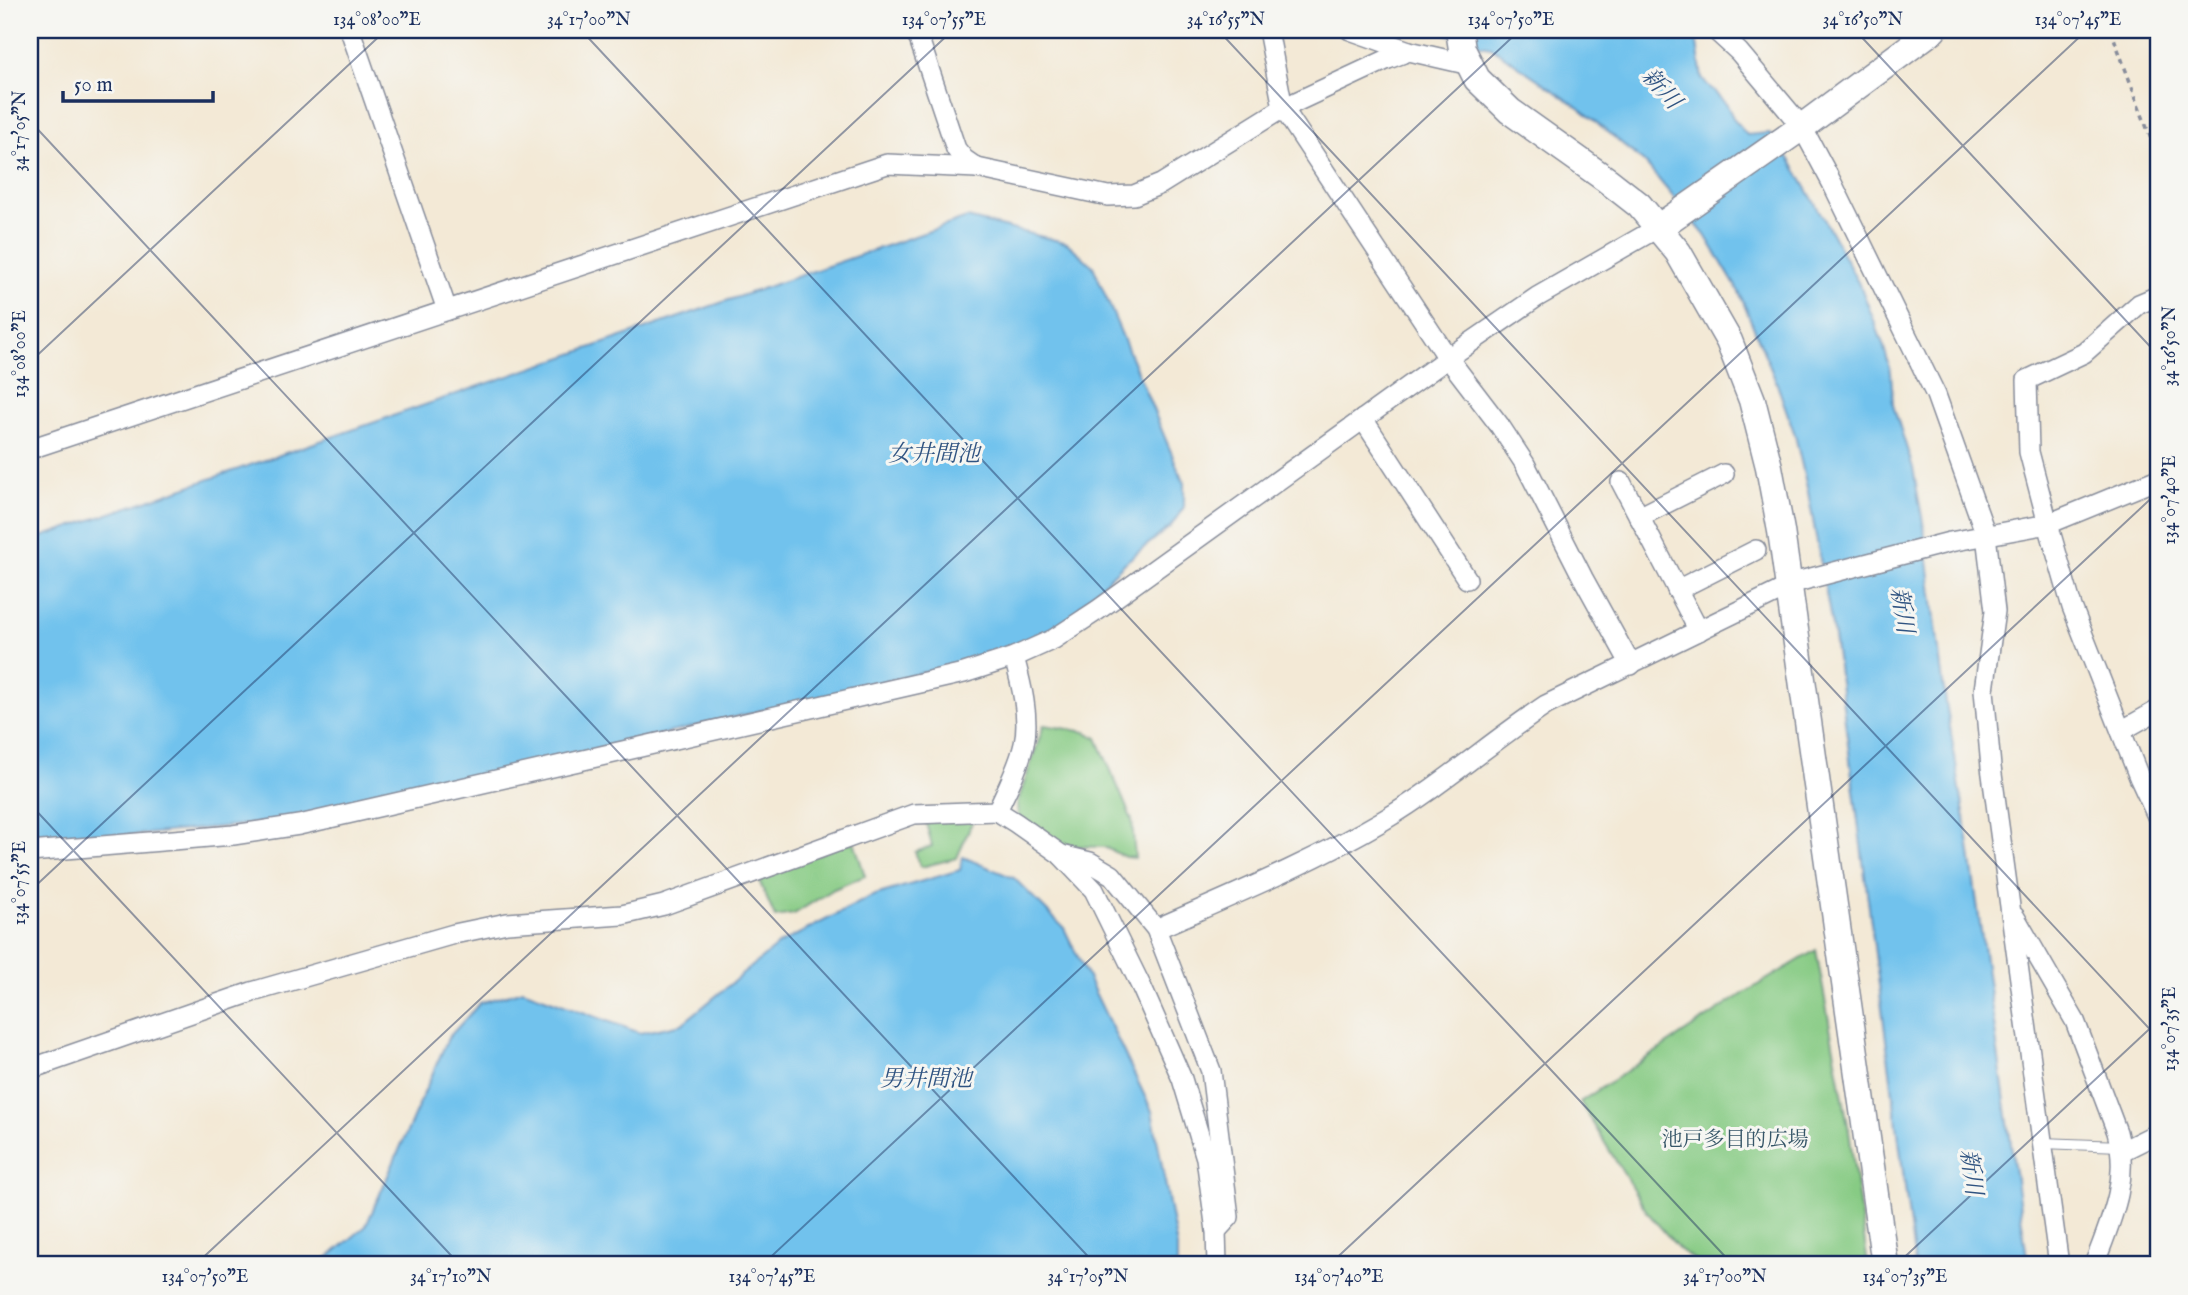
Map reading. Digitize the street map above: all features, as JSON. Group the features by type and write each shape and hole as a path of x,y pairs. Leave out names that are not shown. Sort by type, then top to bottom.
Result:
{"street":[{"path":"350,30 447,310"},
{"path":"916,30 956,149 977,168"},
{"path":"1268,30 1283,108 1448,358 1500,426 1525,464 1631,665"},
{"path":"1350,30 1409,51"},
{"path":"1715,30 1739,52 1832,183 1936,395 1986,535 1995,611 1984,690 1991,767 2059,1265"},
{"path":"30,852 233,835 299,825 964,673 1014,657 1054,639 1098,610 1537,297 1665,224 1933,30"},
{"path":"30,449 887,164 977,168 1108,196 1134,195 1161,184 1283,108 1388,59 1409,51 1464,48 1477,79 1510,111 1665,224 1729,341 1752,400 1794,584 1885,1265"},
{"path":"2158,296 2139,304 2084,353 2027,380 2029,452 2072,607 2158,818"},
{"path":"1363,419 1467,579"},
{"path":"1639,517 1724,474"},
{"path":"1156,929 1338,846 1433,787 1546,705 1794,584 1950,542 2048,524 2158,479"},
{"path":"1621,482 1699,631"},
{"path":"1677,590 1756,550"},
{"path":"997,811 1015,773 1025,743 1024,698 1014,657"},
{"path":"2121,732 2158,710"},
{"path":"30,1069 251,992 454,934 507,923 632,912 664,905 914,814 997,811 1059,854 1094,890 1142,988 1182,1079 1206,1158 1216,1231 1217,1265"},
{"path":"1059,854 1090,862 1112,875 1156,929 1210,1071 1229,1217 1216,1231"},
{"path":"2009,908 2075,1021 2121,1148 2122,1177 2113,1214 2094,1265"},
{"path":"2121,1148 2158,1133"}],"lane":[{"path":"2041,1143 2121,1148"}],"path":[{"path":"2111,30 2158,158"}],"green space":[{"path":"1044,725 1086,732 1097,738 1132,820 1135,858 1125,857 1104,847 1061,846 1018,816 1017,804"},
{"path":"925,819 973,820 957,858 921,867 915,852 932,846"},
{"path":"854,841 865,876 834,889 794,914 775,917 757,876"},
{"name":"池戸多目的広場","path":"1816,950 1849,1131 1868,1265 1703,1265 1681,1251 1647,1212 1580,1102 1746,992"}],"water":[{"name":"新川","path":"1436,30 1685,30 1697,43 1702,79 1727,105 1734,120 1747,135 1769,133 1791,161 1862,290 1891,372 1893,405 1913,468 1924,528 1943,684 1967,832 2028,1265 1915,1265 1835,643 1808,492 1795,435 1739,292 1705,235 1645,163 1582,110 1491,47"},
{"name":"女井間池","path":"967,218 1067,243 1093,266 1184,483 1184,507 1171,526 1127,561 1086,600 1064,626 1002,654 304,819 30,845 30,541"},
{"name":"男井間池","path":"963,857 1014,878 1064,928 1152,1111 1177,1247 1177,1265 319,1265 366,1226 448,1038 480,1003 523,990 640,1033 682,1024 779,944 872,896 960,870"}]}
